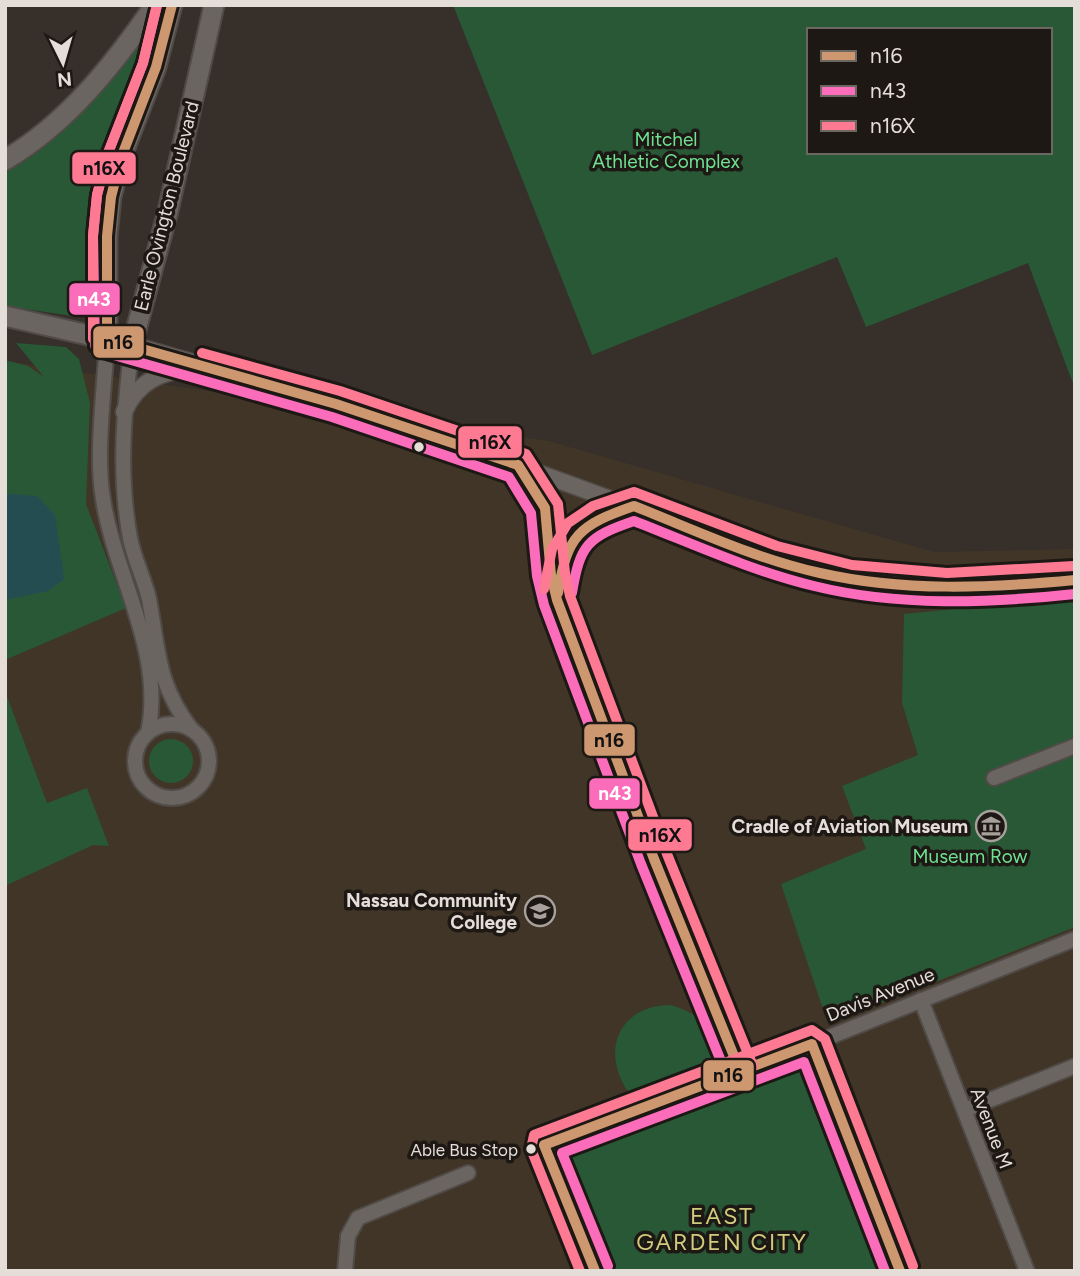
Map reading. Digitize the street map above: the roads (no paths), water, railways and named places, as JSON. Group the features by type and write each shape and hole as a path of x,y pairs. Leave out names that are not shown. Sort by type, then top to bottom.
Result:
{"main road":[{"path":"5,160 63,116 104,74 155,5"},
{"name":"Earle Ovington Boulevard","path":"107,338 107,236 111,197 121,158 156,67 172,5"},
{"name":"Earle Ovington Boulevard","path":"132,345 168,211 214,5"},
{"path":"5,316 132,345"}],"street":[{"name":"Earle Ovington Boulevard","path":"107,338 102,495 111,544 132,600 153,691 148,733"},
{"name":"Earle Ovington Boulevard","path":"132,345 121,469 130,540 147,593 163,678 173,705 192,730"},
{"path":"132,345 198,367 336,404 634,506 788,564 822,573 885,582 969,586 1075,580"},
{"path":"124,412 138,387 152,378 198,367"},
{"path":"518,465 543,502 550,546 551,575 557,600 643,831 740,1071"},
{"path":"557,600 568,543 583,525 634,506"},
{"path":"169,724 192,730 207,750 207,771 195,789 175,798 151,791 136,771 136,749 148,733 169,724"},
{"path":"994,778 1075,747"},
{"name":"Davis Avenue","path":"595,1271 544,1145 812,1044 1075,939"},
{"name":"Avenue M","path":"921,999 1027,1271"},
{"path":"812,1044 900,1271"},
{"path":"965,1110 1075,1066"},
{"path":"345,1271 348,1236 358,1218 468,1173"}],"water":[{"path":"5,496 37,496 55,515 64,579 48,591 5,600"}],"place":[{"name":"Cradle of Aviation Museum","path":"991,826"},
{"name":"Nassau Community College","path":"540,911"},
{"name":"Able Bus Stop","path":"531,1149"}],"district":[{"name":"EAST GARDEN CITY","path":"722,1229"}],"park label":[{"name":"Mitchel Athletic Complex","path":"666,150"},
{"name":"Museum Row","path":"970,856"}]}
